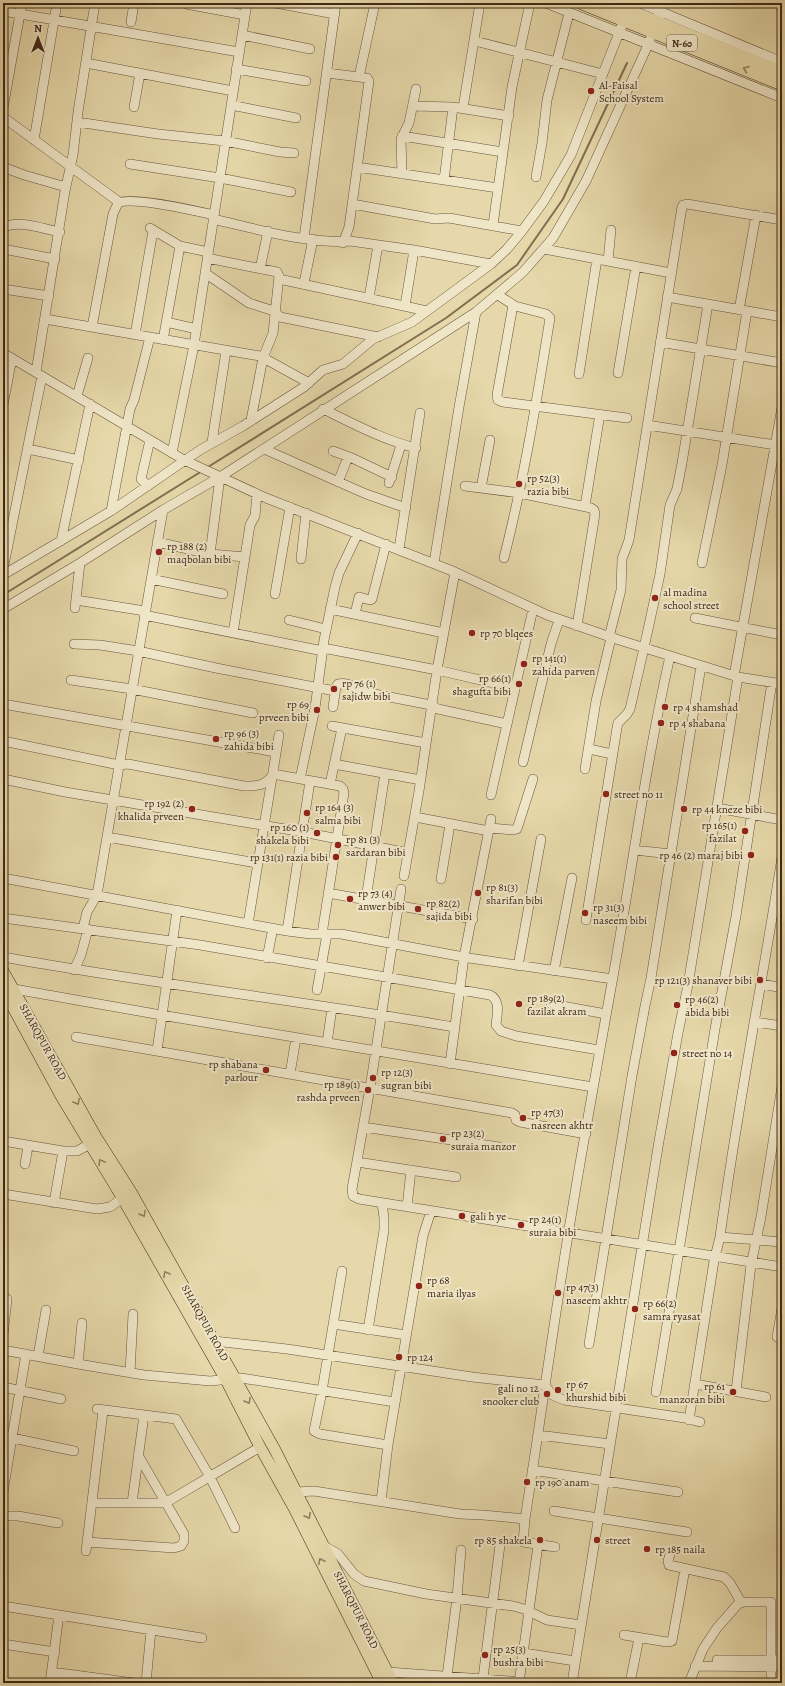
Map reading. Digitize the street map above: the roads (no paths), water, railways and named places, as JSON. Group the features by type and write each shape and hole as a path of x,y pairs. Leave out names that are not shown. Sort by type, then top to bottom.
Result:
{"highway":[{"name":"N-60","path":"582,3 658,17 782,73"},
{"name":"N-60","path":"610,3 628,11"},
{"name":"N-60","path":"658,17 782,84"}],"main road":[{"name":"SHARQPUR ROAD","path":"3,971 6,990 60,1096 90,1144 127,1195 214,1341 260,1447 294,1508 382,1683"},
{"name":"SHARQPUR ROAD","path":"6,990 96,1137 230,1379 296,1492 393,1683"}],"street":[{"path":"3,108 22,3"},
{"path":"34,140 57,3"},
{"path":"5,569 28,449 45,319 66,187 71,167 96,3"},
{"path":"131,22 134,3"},
{"path":"172,453 194,345 247,3"},
{"path":"275,3 335,14"},
{"path":"304,284 336,3"},
{"path":"359,77 375,3"},
{"path":"463,108 480,3"},
{"path":"493,225 518,52 530,3"},
{"path":"546,3 782,98"},
{"path":"640,3 658,17 782,62"},
{"path":"186,4 245,15"},
{"path":"3,11 239,52"},
{"path":"5,569 62,541 111,511 187,461 212,442 251,420 309,383 323,370 343,364 378,337 405,326 491,264 507,249 522,231 544,201 571,155 628,11"},
{"path":"536,177 547,100 569,13"},
{"path":"3,609 80,563 163,510 220,477 323,409 476,312 498,295 523,272 553,238 586,181 648,45 658,17"},
{"path":"242,35 310,49"},
{"path":"474,41 603,74"},
{"path":"86,63 233,91"},
{"path":"236,69 306,81"},
{"path":"134,107 140,73"},
{"path":"327,73 368,78 369,83 349,227 343,243"},
{"path":"402,174 400,146 402,136 410,123 416,89"},
{"path":"231,105 296,118"},
{"path":"413,106 463,108 509,116"},
{"path":"444,180 453,107"},
{"path":"3,117 119,202 150,204 308,239 378,245 491,264"},
{"path":"77,122 158,134 225,141 280,152 294,153"},
{"path":"402,136 503,152"},
{"path":"130,164 220,178 291,192"},
{"path":"3,167 24,175 66,187"},
{"path":"357,167 498,188"},
{"path":"92,327 114,210 119,202"},
{"path":"352,204 434,219 449,218 522,231"},
{"path":"585,769 596,701 621,590 622,559 630,540 681,209 683,205 687,204 782,220"},
{"path":"702,563 726,437 739,356 743,310 756,215"},
{"path":"3,228 9,225 19,225 60,232"},
{"path":"135,335 152,229 180,246 208,255 278,273 279,279 271,338 263,358 251,420"},
{"path":"608,261 611,230"},
{"path":"260,269 268,231"},
{"path":"369,298 378,245"},
{"path":"163,340 180,246"},
{"path":"3,249 55,259"},
{"path":"544,249 671,273"},
{"path":"405,306 414,250"},
{"path":"579,374 597,259"},
{"path":"618,373 636,266"},
{"path":"205,273 249,303 275,312 280,317 378,337"},
{"path":"279,279 427,310"},
{"path":"3,289 49,296"},
{"path":"498,295 513,305 523,309 546,314 550,317 536,407 504,558"},
{"path":"667,297 782,317"},
{"path":"586,920 618,723 630,709 660,574 670,505 679,481 708,304"},
{"path":"513,305 498,398 503,402 628,418"},
{"path":"434,563 476,312"},
{"path":"45,319 263,358 309,383"},
{"path":"166,322 196,329"},
{"path":"111,511 128,427 130,409 134,400 150,338"},
{"path":"660,342 782,363"},
{"path":"212,442 226,351"},
{"path":"3,353 172,453 257,494 456,572 559,620 701,666 736,676 782,684"},
{"path":"3,405 12,358"},
{"path":"77,396 88,358"},
{"path":"62,541 90,404"},
{"path":"572,1683 642,1244 678,1033 688,985 717,808 743,628 779,446 782,407"},
{"path":"323,409 373,434 401,445 416,448"},
{"path":"399,549 416,448 420,413"},
{"path":"585,506 600,414"},
{"path":"647,425 779,446"},
{"path":"148,486 141,479 150,440"},
{"path":"481,488 490,440"},
{"path":"333,451 348,457 391,480 401,445"},
{"path":"28,449 78,460"},
{"path":"264,449 366,494 406,508"},
{"path":"338,482 348,457"},
{"path":"210,554 220,477"},
{"path":"465,486 519,493 593,508 595,514 577,626"},
{"path":"233,633 250,525 255,516 257,494"},
{"path":"275,594 290,507"},
{"path":"74,970 81,955 87,912 97,895 163,510"},
{"path":"301,559 306,513"},
{"path":"300,779 318,688 330,609 339,573 358,533"},
{"path":"157,542 226,557 245,557"},
{"path":"355,614 359,597 370,600 372,599 386,544"},
{"path":"80,563 76,604 145,613 233,633 436,670 515,688"},
{"path":"404,876 421,780 436,670 456,572"},
{"path":"151,579 223,594"},
{"path":"330,609 444,633"},
{"path":"491,795 533,609"},
{"path":"695,618 782,634"},
{"path":"289,620 326,629"},
{"path":"523,762 551,644 559,620"},
{"path":"74,644 100,646 138,652 318,688 336,690"},
{"path":"555,1547 522,1541 568,1232 634,850 640,805 670,656"},
{"path":"589,1344 632,1076 644,1006 651,978 701,666"},
{"path":"71,680 132,689 253,713"},
{"path":"656,1392 715,1029 736,916 772,682"},
{"path":"333,707 338,684 351,685 364,692 431,705 438,709 507,724"},
{"path":"3,704 275,752"},
{"path":"332,726 426,743"},
{"path":"330,784 342,728"},
{"path":"248,924 279,735"},
{"path":"3,741 119,764 128,764 244,786 262,785 267,782 273,774"},
{"path":"589,749 612,754"},
{"path":"334,764 421,780"},
{"path":"366,899 385,773"},
{"path":"273,774 340,786 344,791 328,893 318,990"},
{"path":"415,817 489,830 517,829 533,779"},
{"path":"3,780 303,832 408,853"},
{"path":"287,931 310,781"},
{"path":"717,808 782,820"},
{"path":"450,1064 464,957 473,919 492,818"},
{"path":"441,879 450,824"},
{"path":"107,838 257,863"},
{"path":"518,966 541,840"},
{"path":"634,850 671,854"},
{"path":"690,1420 739,1111 779,893 782,857"},
{"path":"3,878 287,931 341,934 518,966 612,979"},
{"path":"554,971 572,878"},
{"path":"401,889 352,1196 359,1199 382,1203 782,1267"},
{"path":"328,893 473,919"},
{"path":"156,1051 176,910"},
{"path":"3,918 85,928 460,990 494,997 497,1007 496,1026 501,1031 527,1038 599,1050"},
{"path":"267,958 272,928"},
{"path":"3,957 74,970 381,1014 454,1027"},
{"path":"762,984 782,988"},
{"path":"6,990 593,1087"},
{"path":"551,1004 606,1014"},
{"path":"327,1043 332,1008"},
{"path":"755,1022 782,1026"},
{"path":"76,1037 512,1113 520,1122 586,1134"},
{"path":"290,1074 296,1038"},
{"path":"736,1391 742,1329 752,1262 782,1086"},
{"path":"363,1127 499,1148"},
{"path":"3,1141 63,1151 77,1151 90,1144"},
{"path":"25,1164 28,1146"},
{"path":"54,1203 63,1151"},
{"path":"357,1162 456,1177"},
{"path":"408,1207 411,1170"},
{"path":"3,1194 97,1209 110,1207 127,1195"},
{"path":"368,1330 384,1230 382,1203"},
{"path":"381,1501 388,1445 423,1236 431,1211"},
{"path":"720,1237 782,1242"},
{"path":"342,1271 314,1432 388,1445"},
{"path":"3,1335 7,1299"},
{"path":"777,1337 782,1308"},
{"path":"38,1356 46,1310"},
{"path":"130,1372 133,1314"},
{"path":"78,1364 82,1323"},
{"path":"333,1324 406,1335"},
{"path":"214,1341 287,1349 472,1377 545,1385 552,1395 560,1399 700,1422"},
{"path":"3,1350 78,1364 187,1380 210,1381 241,1378 395,1402"},
{"path":"3,1492 7,1437 20,1390 26,1354"},
{"path":"695,1384 766,1397"},
{"path":"3,1387 60,1398"},
{"path":"138,1455 184,1534 184,1541 181,1546 174,1548 86,1547 92,1503 100,1410 176,1419 210,1477 235,1528"},
{"path":"132,1503 144,1415"},
{"path":"538,1434 610,1444"},
{"path":"7,1437 74,1451"},
{"path":"92,1503 165,1503 260,1447"},
{"path":"532,1470 678,1492"},
{"path":"296,1492 314,1491 460,1514 525,1519"},
{"path":"554,1511 687,1532"},
{"path":"3,1516 18,1516 58,1523"},
{"path":"483,1678 500,1545"},
{"path":"519,1682 530,1612 538,1545"},
{"path":"324,1546 338,1554 354,1574 364,1581 426,1594 519,1607 547,1620 581,1625"},
{"path":"447,1676 457,1598 461,1550"},
{"path":"671,1551 668,1561 670,1565 724,1577 730,1583 741,1602"},
{"path":"624,1635 666,1642 672,1641 685,1569"},
{"path":"689,1683 696,1663 709,1638 741,1602 771,1602 768,1663 765,1683"},
{"path":"3,1606 202,1638"},
{"path":"50,1683 59,1615"},
{"path":"146,1683 151,1630"},
{"path":"630,1683 639,1638"},
{"path":"3,1644 55,1652"},
{"path":"524,1653 575,1661"},
{"path":"696,1663 768,1663 782,1660"},
{"path":"768,1663 782,1667"},
{"path":"768,1663 771,1683"},
{"path":"52,1672 134,1683"},
{"path":"388,1672 537,1683"}],"waterway":[{"path":"208,467 446,318 517,265 563,199 627,63"},
{"path":"3,595 202,471"}],"place":[{"name":"Al-Faisal School System","path":"591,91"},
{"name":"rp 52(3) razia bibi","path":"519,484"},
{"name":"rp 188 (2) maqbolan bibi","path":"159,552"},
{"name":"al madina school street","path":"655,598"},
{"name":"rp 70 blqees","path":"472,633"},
{"name":"rp 141(1) zahida parven","path":"524,664"},
{"name":"rp 66(1) shagufta bibi","path":"519,684"},
{"name":"rp 76 (1) sajidw bibi","path":"334,689"},
{"name":"rp 4 shamshad","path":"665,707"},
{"name":"rp 69 prveen bibi","path":"317,710"},
{"name":"rp 4 shabana","path":"661,723"},
{"name":"rp 96 (3) zahida bibi","path":"216,739"},
{"name":"street no 11","path":"606,794"},
{"name":"rp 192 (2) khalida prveen","path":"192,809"},
{"name":"rp 44 kneze bibi","path":"684,809"},
{"name":"rp 164 (3) salma bibi","path":"307,813"},
{"name":"rp 165(1) fazilat","path":"745,831"},
{"name":"rp 160 (1) shakela bibi","path":"317,833"},
{"name":"rp 81 (3) sardaran bibi","path":"338,845"},
{"name":"rp 46 (2) maraj bibi","path":"751,855"},
{"name":"rp 131(1) razia bibi","path":"336,857"},
{"name":"rp 81(3) sharifan bibi","path":"478,893"},
{"name":"rp 73 (4) anwer bibi","path":"350,899"},
{"name":"rp 82(2) sajida bibi","path":"418,909"},
{"name":"rp 31(3) naseem bibi","path":"585,913"},
{"name":"rp 121(3) shanaver bibi","path":"760,980"},
{"name":"rp 189(2) fazilat akram","path":"519,1004"},
{"name":"rp 46(2) abida bibi","path":"677,1005"},
{"name":"street no 14","path":"674,1053"},
{"name":"rp shabana parlour","path":"266,1070"},
{"name":"rp 12(3) sugran bibi","path":"373,1078"},
{"name":"rp 189(1) rashda prveen","path":"368,1090"},
{"name":"rp 47(3) nasreen akhtr","path":"523,1118"},
{"name":"rp 23(2) suraia manzor","path":"443,1139"},
{"name":"gali h ye","path":"462,1216"},
{"name":"rp 24(1) suraia bibi","path":"521,1225"},
{"name":"rp 68 maria ilyas","path":"419,1286"},
{"name":"rp 47(3) naseem akhtr","path":"558,1293"},
{"name":"rp 66(2) samra ryasat","path":"635,1309"},
{"name":"rp 124","path":"399,1357"},
{"name":"rp 67 khurshid bibi","path":"558,1390"},
{"name":"rp 61 manzoran bibi","path":"733,1392"},
{"name":"gali no 12 snooker club","path":"547,1394"},
{"name":"rp 190 anam","path":"527,1482"},
{"name":"rp 85 shakela","path":"540,1540"},
{"name":"street","path":"597,1540"},
{"name":"rp 185 naila","path":"647,1549"},
{"name":"rp 25(3) bushra bibi","path":"485,1655"}]}
